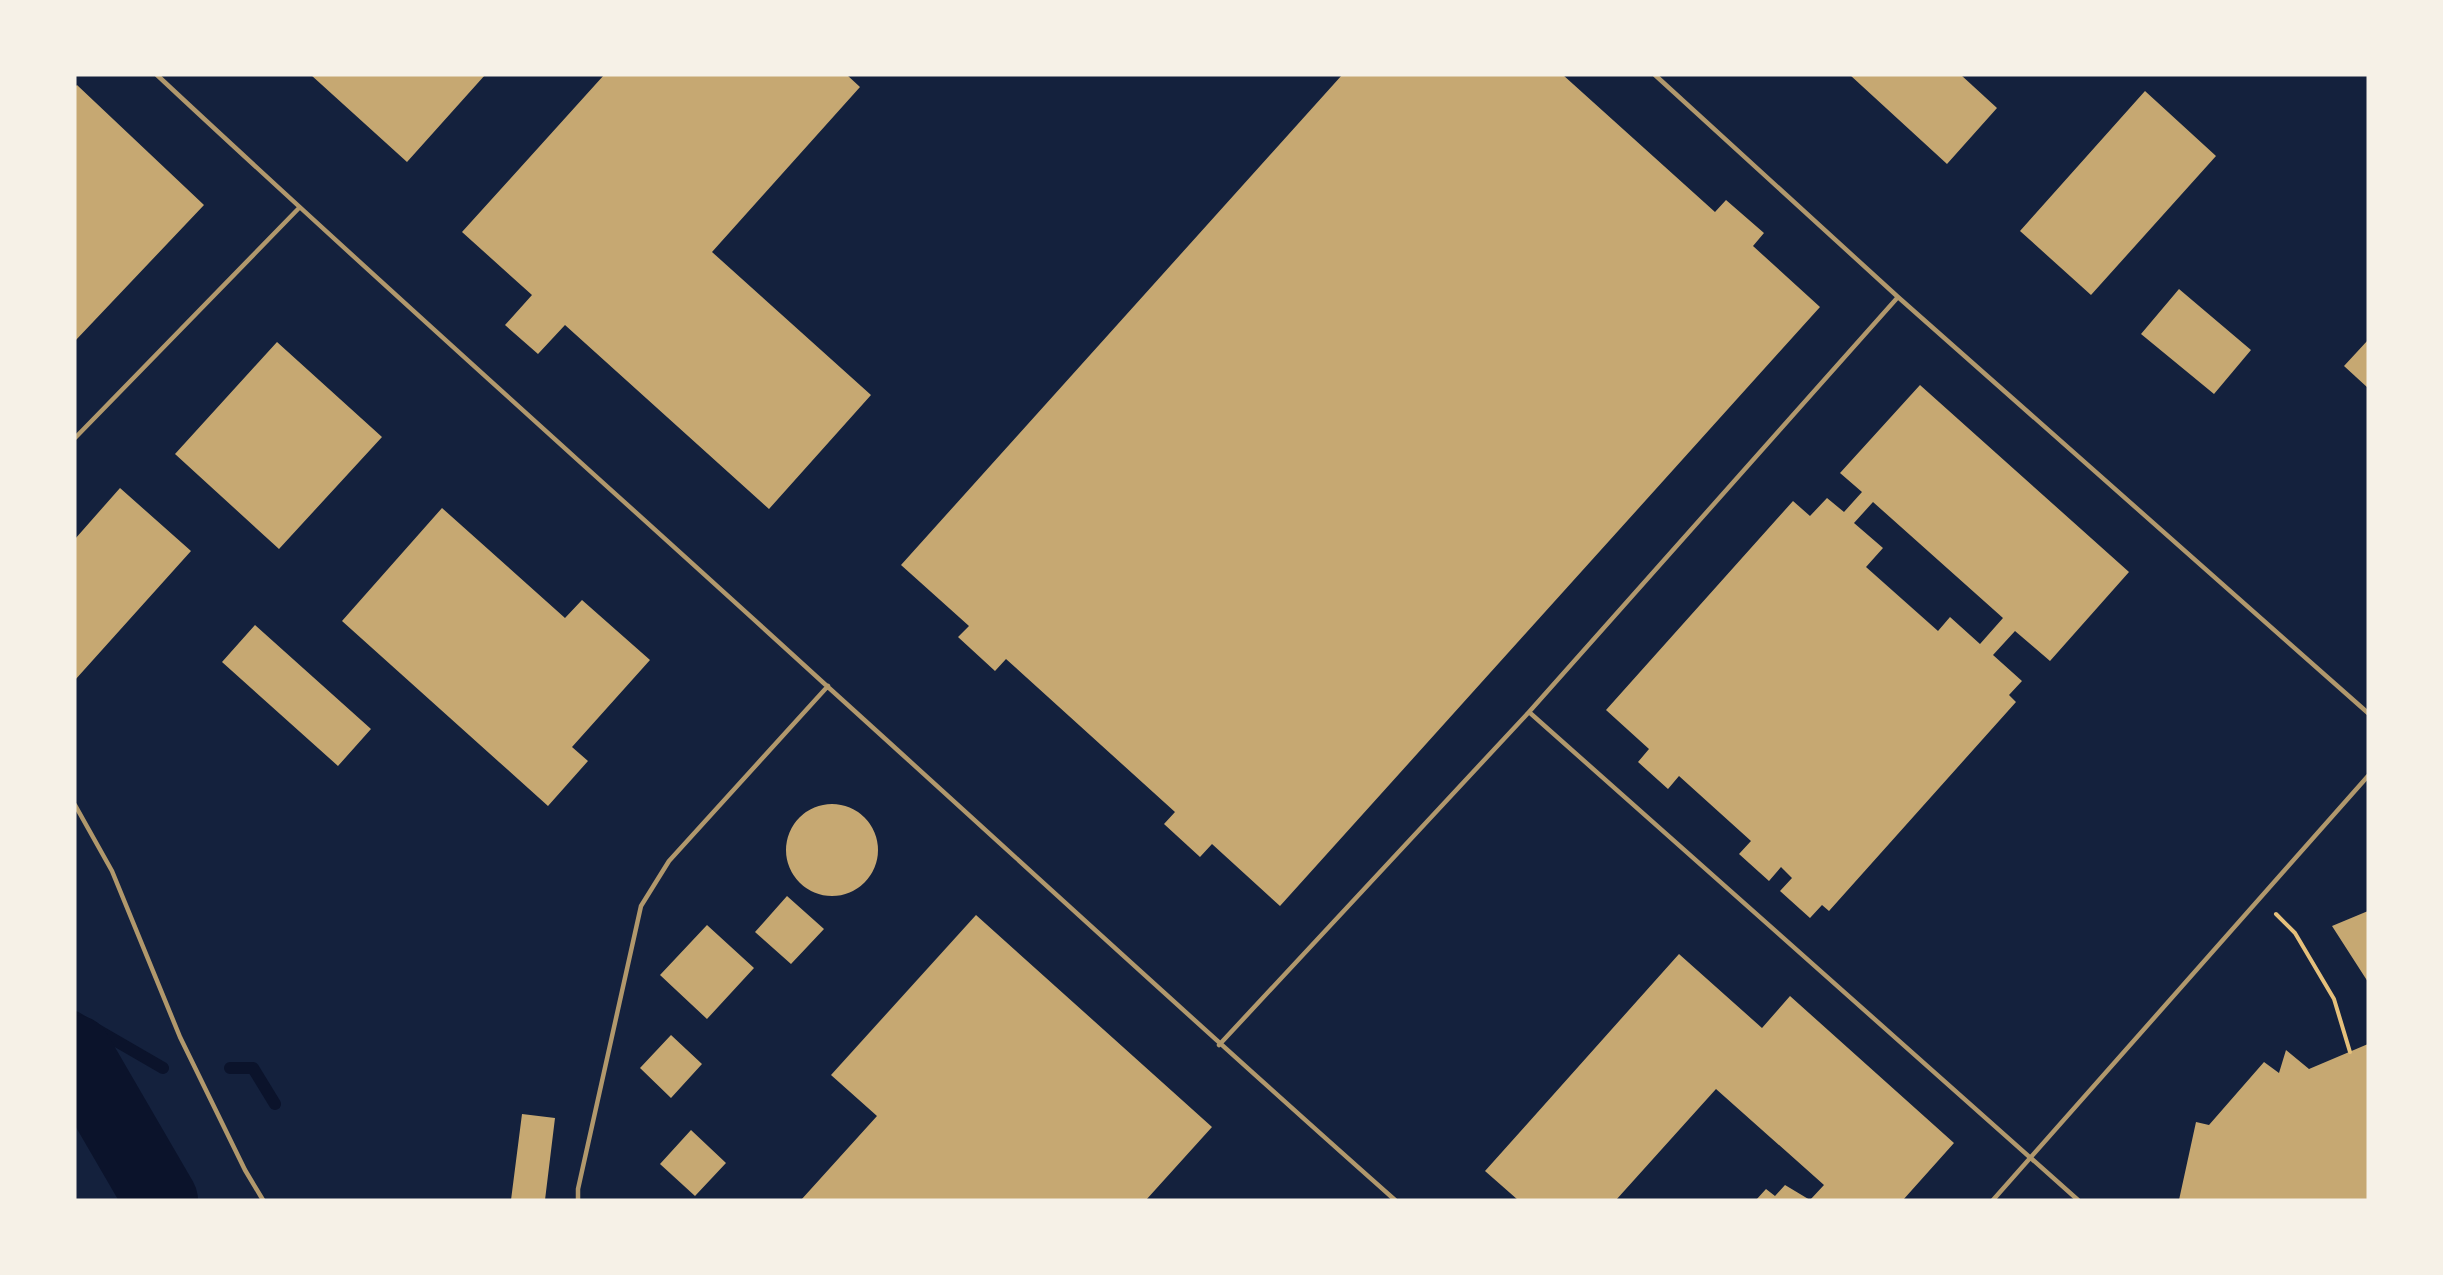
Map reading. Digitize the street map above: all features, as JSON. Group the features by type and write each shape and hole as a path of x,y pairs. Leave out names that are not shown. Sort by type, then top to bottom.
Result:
{"lane":[{"path":"157,75 299,208 828,686 1219,1045 1395,1200"},
{"path":"1655,75 1898,297 2368,712"},
{"path":"75,438 299,208"},
{"path":"1219,1045 1529,712 1898,297"},
{"path":"578,1200 580,1178 640,906 669,861 828,686"},
{"path":"1529,712 2078,1200"},
{"path":"1993,1200 2368,776"},
{"path":"75,805 111,871 180,1037 245,1170 263,1200"}],"path":[{"path":"2260,897 2295,933 2334,999 2349,1052"}],"building":[{"path":"311,75 485,75 407,162"},
{"path":"604,75 847,75 860,87 712,252 871,395 769,509 565,325 538,354 505,325 532,295 462,232"},
{"path":"1342,75 1563,75 1715,212 1726,200 1764,233 1753,246 1820,307 1280,906 1212,844 1200,857 1164,824 1175,812 1006,659 995,671 958,637 969,626 901,565"},
{"path":"1850,75 1961,75 1997,108 1947,164"},
{"path":"77,85 204,205 75,341 75,87"},
{"path":"2145,91 2216,156 2091,295 2020,231"},
{"path":"2179,289 2251,350 2214,394 2141,334"},
{"path":"2368,340 2368,388 2344,366"},
{"path":"277,342 382,437 279,549 175,454"},
{"path":"1920,385 2129,572 2050,661 2015,631 1993,655 2022,681 2009,695 2016,702 1829,911 1822,905 1810,918 1780,891 1792,878 1781,867 1769,881 1739,854 1751,841 1679,776 1668,789 1638,762 1649,749 1606,710 1793,501 1810,516 1827,498 1844,512 1862,492 1840,473","holes":["1873,502 2003,618 1980,644 1950,617 1938,631 1866,567 1883,548 1854,523"]},
{"path":"120,488 191,551 75,680 75,539"},
{"path":"442,508 565,618 582,600 650,660 572,747 588,761 548,806 342,621"},
{"path":"255,625 371,729 338,766 222,662"},
{"path":"832,804 850,807 865,817 875,832 878,850 875,868 865,883 850,893 832,896 814,893 799,883 789,868 786,850 789,832 799,817 814,807"},
{"path":"787,896 824,929 791,964 755,932"},
{"path":"2368,911 2368,982 2332,926"},
{"path":"976,915 1212,1127 1146,1200 801,1200 877,1116 831,1075"},
{"path":"707,925 754,968 707,1019 660,975"},
{"path":"1679,954 1762,1028 1790,996 1954,1143 1903,1200 1810,1200 1824,1185 1716,1089 1616,1200 1518,1200 1485,1171"},
{"path":"671,1035 702,1064 671,1098 640,1068"},
{"path":"2368,1044 2368,1200 2179,1200 2196,1122 2209,1125 2264,1062 2279,1073 2286,1050 2309,1069"},
{"path":"522,1114 555,1118 545,1200 511,1200"},
{"path":"691,1130 726,1163 695,1196 660,1164"},
{"path":"1785,1185 1810,1200 1756,1200 1766,1189 1775,1196"}],"waterway":[{"path":"75,1017 163,1068"},
{"path":"75,1052 161,1200"},
{"path":"230,1068 253,1068 275,1104"}]}
